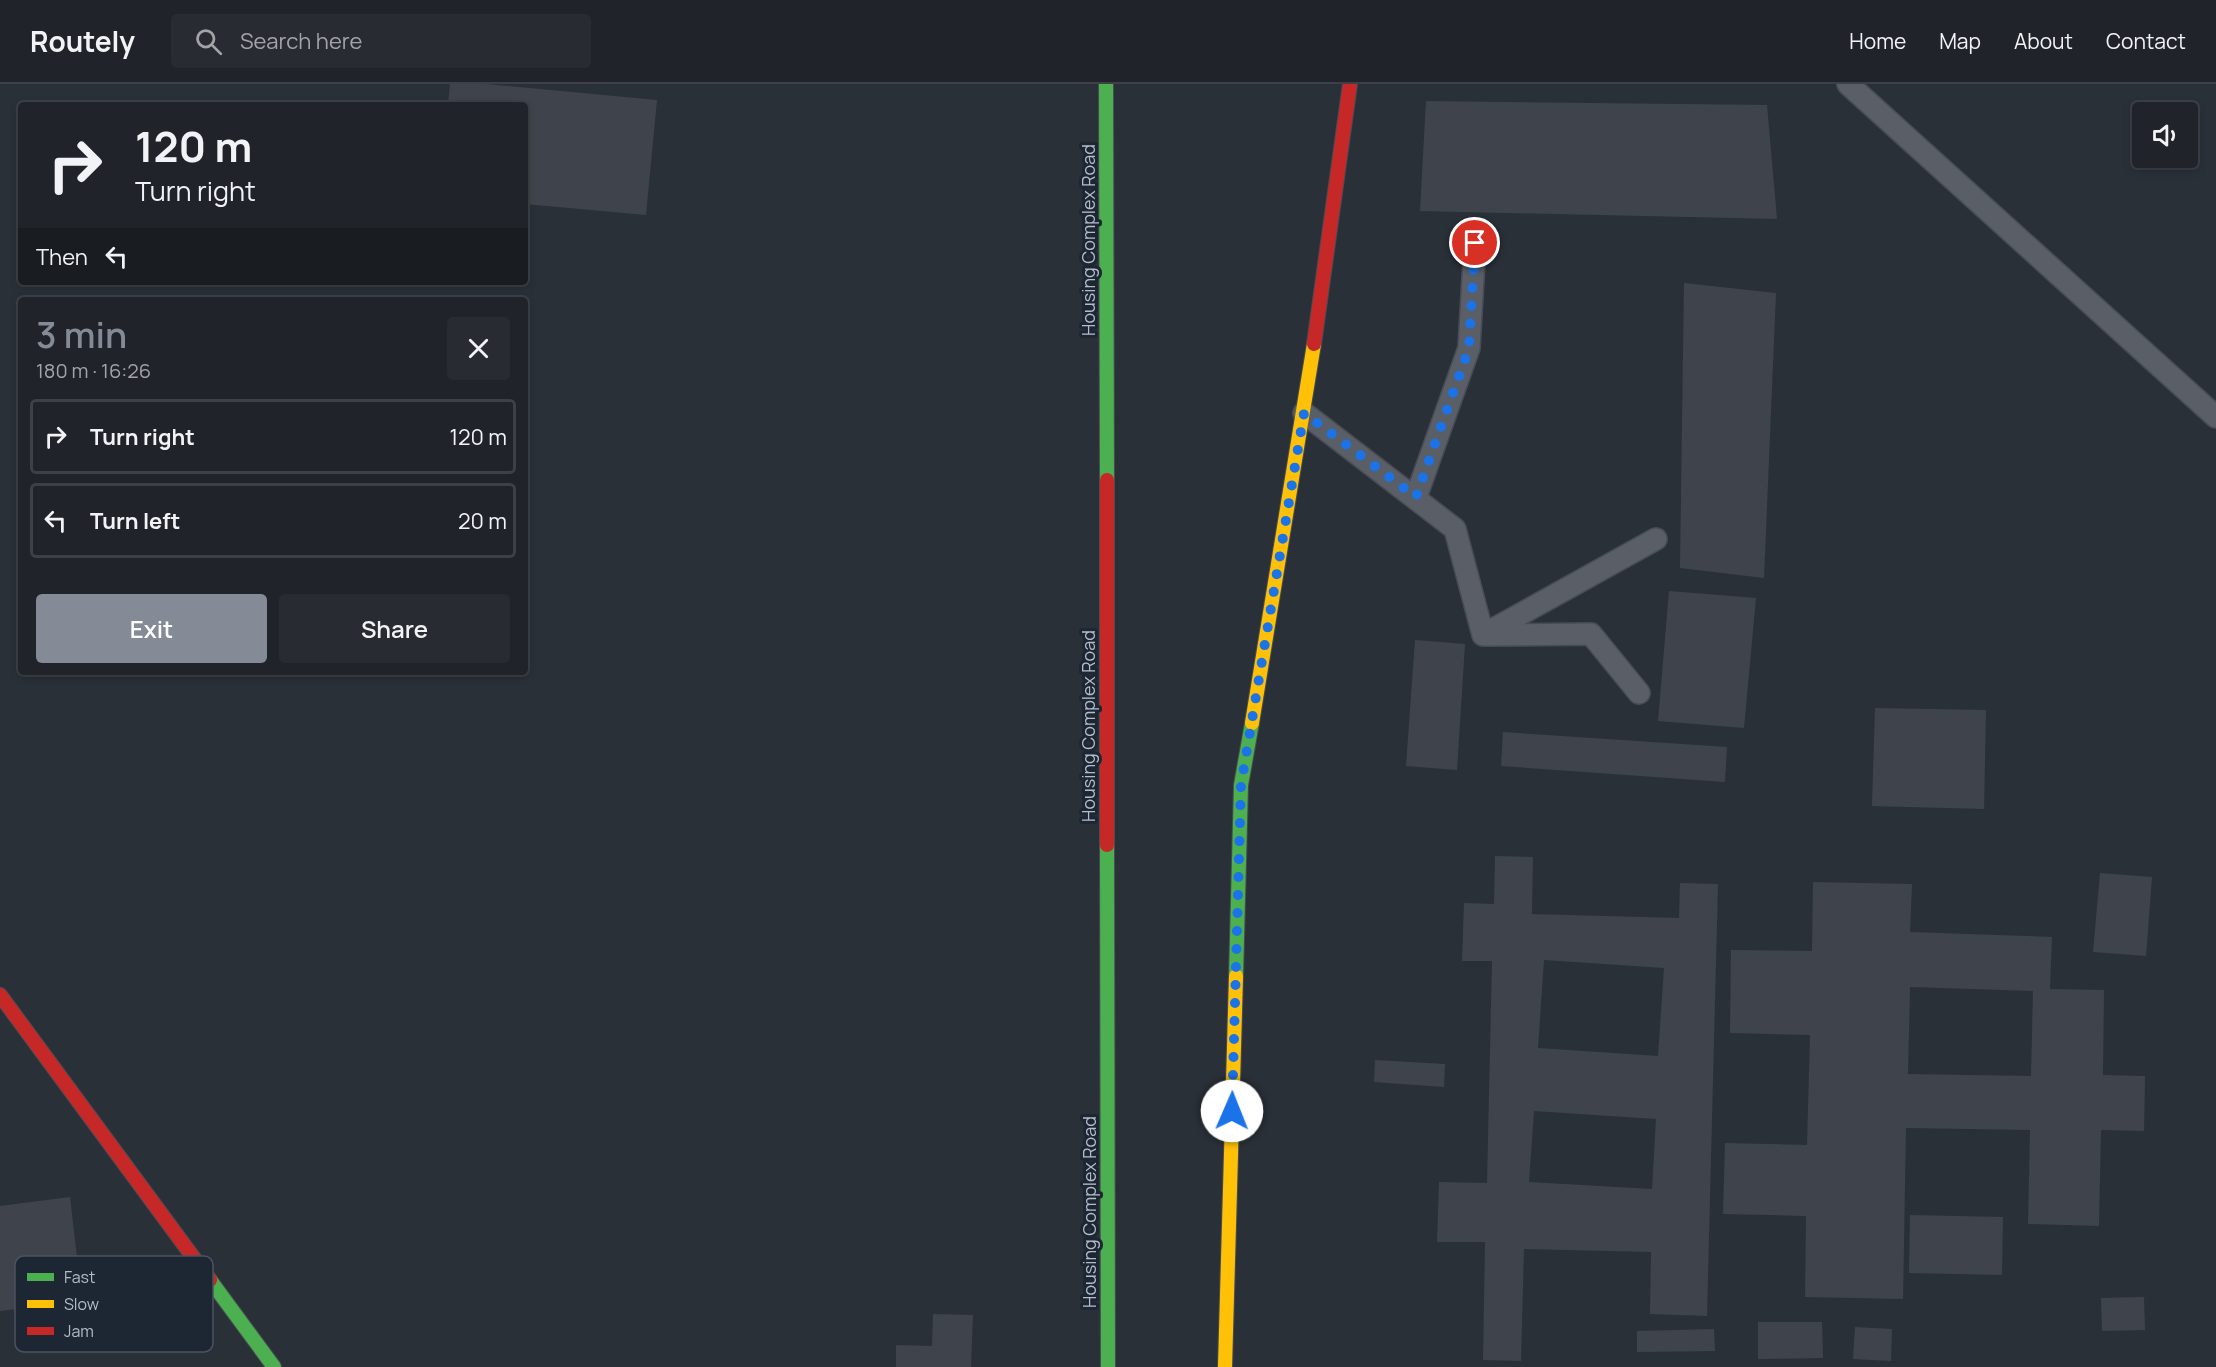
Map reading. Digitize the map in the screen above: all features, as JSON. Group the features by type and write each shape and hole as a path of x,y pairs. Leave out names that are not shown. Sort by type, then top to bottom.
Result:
{"street":[{"name":"Housing Complex Road","path":"1107,84 1108,1367"},
{"path":"1225,1367 1241,785 1304,413 1350,84"},
{"path":"0,995 192,1256"},
{"path":"213,1284 274,1367"}],"lane":[{"path":"1848,84 2216,417"},
{"path":"1416,497 1469,348 1475,243"},
{"path":"1304,413 1455,529 1483,635"},
{"path":"1483,635 1656,539"},
{"path":"1483,635 1591,634 1639,693"}],"building":[{"path":"450,84 486,84 657,100 646,215 528,204 528,102 448,102"},
{"path":"1426,101 1767,105 1777,219 1420,211"},
{"path":"1684,283 1776,293 1764,578 1680,568"},
{"path":"1669,591 1756,598 1744,728 1658,721"},
{"path":"1415,640 1465,644 1457,770 1406,766"},
{"path":"1875,708 1986,710 1984,809 1872,806"},
{"path":"1503,732 1727,747 1725,782 1501,766"},
{"path":"1495,856 1533,857 1532,914 1679,918 1680,883 1718,884 1707,1316 1650,1314 1651,1252 1524,1249 1521,1361 1483,1360 1485,1242 1437,1242 1439,1182 1487,1183 1492,961 1462,961 1464,903 1494,904","holes":["1544,960 1664,968 1658,1056 1538,1048","1534,1111 1656,1119 1652,1189 1529,1182"]},
{"path":"2100,873 2152,877 2146,956 2093,952"},
{"path":"1813,882 1912,884 1910,932 2052,937 2050,989 2104,990 2103,1075 2145,1076 2144,1131 2101,1130 2099,1226 2028,1224 2030,1130 1906,1128 1903,1299 1805,1297 1806,1216 1723,1214 1725,1143 1807,1145 1810,1035 1730,1033 1731,950 1812,951","holes":["1910,987 2033,991 2031,1076 1908,1074"]},
{"path":"1375,1060 1445,1064 1444,1087 1374,1082"},
{"path":"70,1197 77,1256 15,1256 15,1309 0,1311 0,1206"},
{"path":"1910,1215 2003,1217 2002,1275 1909,1273"},
{"path":"2144,1297 2145,1330 2102,1331 2101,1298"},
{"path":"933,1314 973,1315 971,1367 896,1367 896,1345 932,1346"},
{"path":"1758,1322 1822,1322 1823,1358 1758,1359"},
{"path":"1855,1327 1892,1329 1891,1361 1853,1359"},
{"path":"1714,1329 1715,1351 1637,1352 1637,1331"}],"traffic: fast":[{"path":"1106,84 1107,480"},
{"path":"1236,976 1241,785 1252,723"},
{"path":"1107,845 1108,1367"},
{"path":"213,1284 274,1367"}],"traffic: slow":[{"path":"1252,723 1314,344"},
{"path":"1225,1367 1236,976"}],"traffic: jam":[{"path":"1314,344 1350,84"},
{"path":"1107,480 1107,845"},
{"path":"0,995 192,1256"}],"route":[{"path":"1232,1111 1241,785 1304,413 1416,497 1469,348 1475,243"}]}
